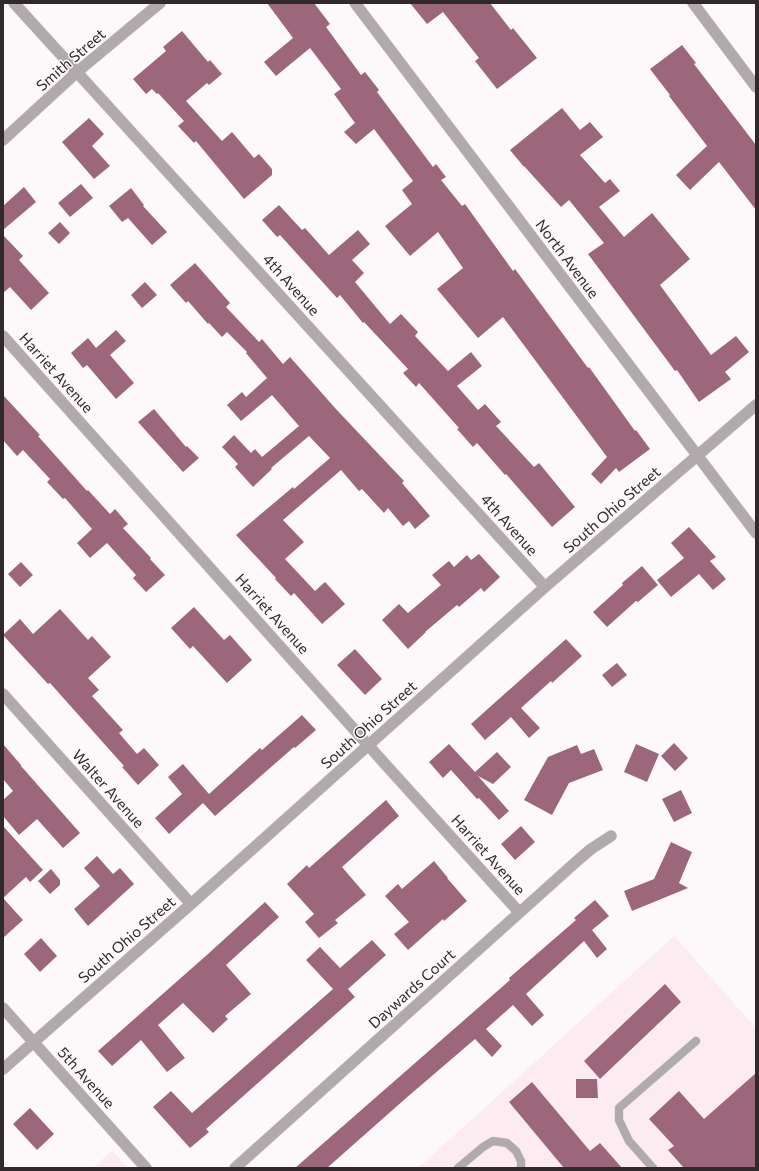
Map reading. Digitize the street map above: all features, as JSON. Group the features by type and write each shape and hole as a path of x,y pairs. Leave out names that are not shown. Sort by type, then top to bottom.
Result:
{"street":[{"name":"4th Avenue","path":"14,3 545,587"},
{"name":"Smith Street","path":"3,140 77,72 160,3"},
{"name":"North Avenue","path":"355,3 756,533"},
{"path":"693,3 756,86"},
{"name":"Harriet Avenue","path":"3,336 519,912"},
{"name":"South Ohio Street","path":"3,1069 191,904 545,587 756,405"},
{"name":"Walter Avenue","path":"3,694 191,904"},
{"name":"Daywards Court","path":"235,1168 577,860 611,836"},
{"name":"5th Avenue","path":"3,1008 146,1168"}],"lane":[{"path":"653,1168 629,1141 620,1120 619,1108 696,1041"},
{"path":"458,1168 483,1146 493,1141 507,1143 516,1151 521,1161 521,1168"}],"shaded area":[{"path":"674,936 756,1028 756,1168 418,1168"},
{"path":"112,1150 128,1168 93,1168"}],"building":[{"path":"267,3 314,3 330,24 326,27 361,75 365,72 379,90 377,92 433,167 436,164 446,177 441,180 462,206 465,204 513,271 515,269 650,449 619,472 616,468 601,484 591,474 607,457 503,317 478,338 437,289 463,268 438,232 410,256 385,226 412,204 402,190 413,181 374,129 356,144 344,132 355,123 334,94 341,89 310,48 276,76 264,62 293,38"},
{"path":"410,3 490,3 511,30 513,28 537,58 497,89 475,61 479,58 443,12 427,24"},
{"path":"182,31 208,62 210,60 222,74 209,85 207,83 186,101 222,141 232,132 254,158 259,154 272,169 272,175 244,199 196,141 194,143 178,126 184,121 158,93 157,94 152,89 146,94 133,79 166,51 163,47"},
{"path":"682,45 696,63 694,64 756,145 756,210 719,162 690,190 676,175 707,146 650,69"},
{"path":"562,108 580,130 590,122 603,137 580,155 605,183 610,179 620,191 599,207 624,237 652,213 690,259 660,285 711,355 736,336 749,352 725,372 731,379 699,402 677,370 675,371 588,254 604,243 569,200 561,207 510,150"},
{"path":"89,118 104,134 92,146 110,166 94,179 62,142"},
{"path":"81,184 93,198 70,217 58,203"},
{"path":"24,187 36,202 3,230 3,206"},
{"path":"131,188 144,205 143,206 167,232 152,245 128,218 122,222 109,206"},
{"path":"279,205 302,230 305,228 329,255 358,230 370,244 352,260 364,273 355,282 390,324 401,314 418,332 415,336 448,371 471,352 482,366 457,386 478,410 485,404 501,422 496,426 534,467 539,463 575,507 552,527 477,443 473,447 457,429 459,428 419,383 416,387 403,373 408,369 364,322 363,323 340,295 337,298 280,235 277,237 262,220"},
{"path":"60,222 70,233 59,244 48,233"},
{"path":"3,235 23,256 19,260 49,293 31,310 10,287 3,293"},
{"path":"195,263 230,303 226,307 259,342 262,339 283,364 290,357 335,408 404,481 402,483 430,516 415,529 409,521 403,526 388,508 384,513 362,489 359,491 341,470 283,520 304,542 285,559 315,591 325,582 345,604 322,624 294,593 291,596 236,535 330,458 309,436 271,468 272,469 253,487 235,467 238,464 222,447 234,435 251,453 255,449 262,457 299,426 272,395 241,421 227,405 242,392 246,397 267,378 246,353 247,352 227,332 222,337 209,323 208,324 188,301 186,303 170,285"},
{"path":"145,282 157,295 142,308 131,295"},
{"path":"116,330 126,341 110,355 134,383 116,399 87,365 83,368 71,353 88,338 96,348"},
{"path":"3,395 40,435 38,436 87,491 88,490 110,514 115,509 128,524 123,528 165,575 146,592 133,578 136,575 107,543 90,558 77,543 92,529 65,498 63,499 47,482 50,479 23,450 17,456 3,440"},
{"path":"154,409 186,447 187,446 199,458 183,472 138,422"},
{"path":"689,527 716,557 710,561 726,579 713,590 699,574 671,597 657,580 684,558 671,543"},
{"path":"479,554 500,577 484,592 481,588 459,607 457,605 425,632 408,649 382,620 399,604 408,613 441,585 432,575 449,561 454,567 467,555 471,560"},
{"path":"21,562 33,575 20,587 8,574"},
{"path":"642,566 658,585 638,602 636,601 607,627 593,612 623,585 622,583"},
{"path":"194,607 224,640 230,635 252,660 227,683 193,646 190,649 171,628"},
{"path":"60,609 88,640 92,636 111,657 88,678 99,690 92,696 123,730 119,733 137,754 144,748 159,765 138,785 122,767 124,766 50,683 48,684 3,635 20,619 33,634"},
{"path":"566,639 582,656 521,708 540,728 529,738 511,717 485,740 471,724"},
{"path":"355,649 382,679 365,695 337,665"},
{"path":"617,663 627,675 612,687 602,675"},
{"path":"302,715 316,730 295,748 294,747 215,816 203,803 169,834 155,818 182,794 168,777 183,764 209,794 260,748 262,750"},
{"path":"674,743 688,758 675,771 661,756"},
{"path":"3,744 80,833 63,848 37,819 19,835 3,816 3,800 13,791 3,779"},
{"path":"449,744 475,772 497,752 511,767 493,784 478,776 509,811 499,820 479,798 477,799 451,770 443,778 429,762"},
{"path":"636,744 659,754 647,782 624,772"},
{"path":"577,745 581,754 594,749 603,770 569,783 552,815 524,800 548,757"},
{"path":"681,790 692,813 674,822 662,799"},
{"path":"386,800 399,816 342,867 366,895 335,920 338,923 319,938 305,922 314,914 287,884 307,865 309,868"},
{"path":"3,826 43,870 30,882 26,877 3,898"},
{"path":"521,826 535,842 515,860 501,844"},
{"path":"671,842 692,852 679,883 688,888 632,911 624,891 654,879"},
{"path":"97,856 113,874 120,868 134,884 88,926 74,909 100,886 84,868"},
{"path":"434,861 467,901 444,921 443,919 408,950 394,934 409,922 385,896 398,884 402,889"},
{"path":"51,869 60,880 60,885 50,894 38,881"},
{"path":"3,898 23,920 3,938"},
{"path":"595,900 609,916 592,930 607,949 597,958 584,941 526,994 544,1015 532,1026 513,1005 486,1029 502,1046 492,1057 475,1039 327,1168 295,1168 510,980 509,978 576,920 574,918"},
{"path":"265,902 279,917 226,965 251,994 225,1016 228,1019 213,1033 183,1003 158,1025 185,1058 167,1072 141,1040 112,1066 98,1051"},
{"path":"41,938 57,956 40,972 24,954"},
{"path":"372,940 386,955 348,989 355,997 206,1129 209,1132 190,1148 153,1107 171,1091 192,1113 333,989 306,960 320,947 340,968"},
{"path":"665,984 681,1002 600,1079 584,1061"},
{"path":"756,1073 756,1168 684,1168 668,1150 674,1146 649,1119 679,1091 704,1119"},
{"path":"576,1079 597,1079 598,1098 576,1098"},
{"path":"532,1082 590,1151 600,1143 622,1168 564,1168 509,1102"},
{"path":"30,1108 54,1134 37,1150 13,1124"}]}
